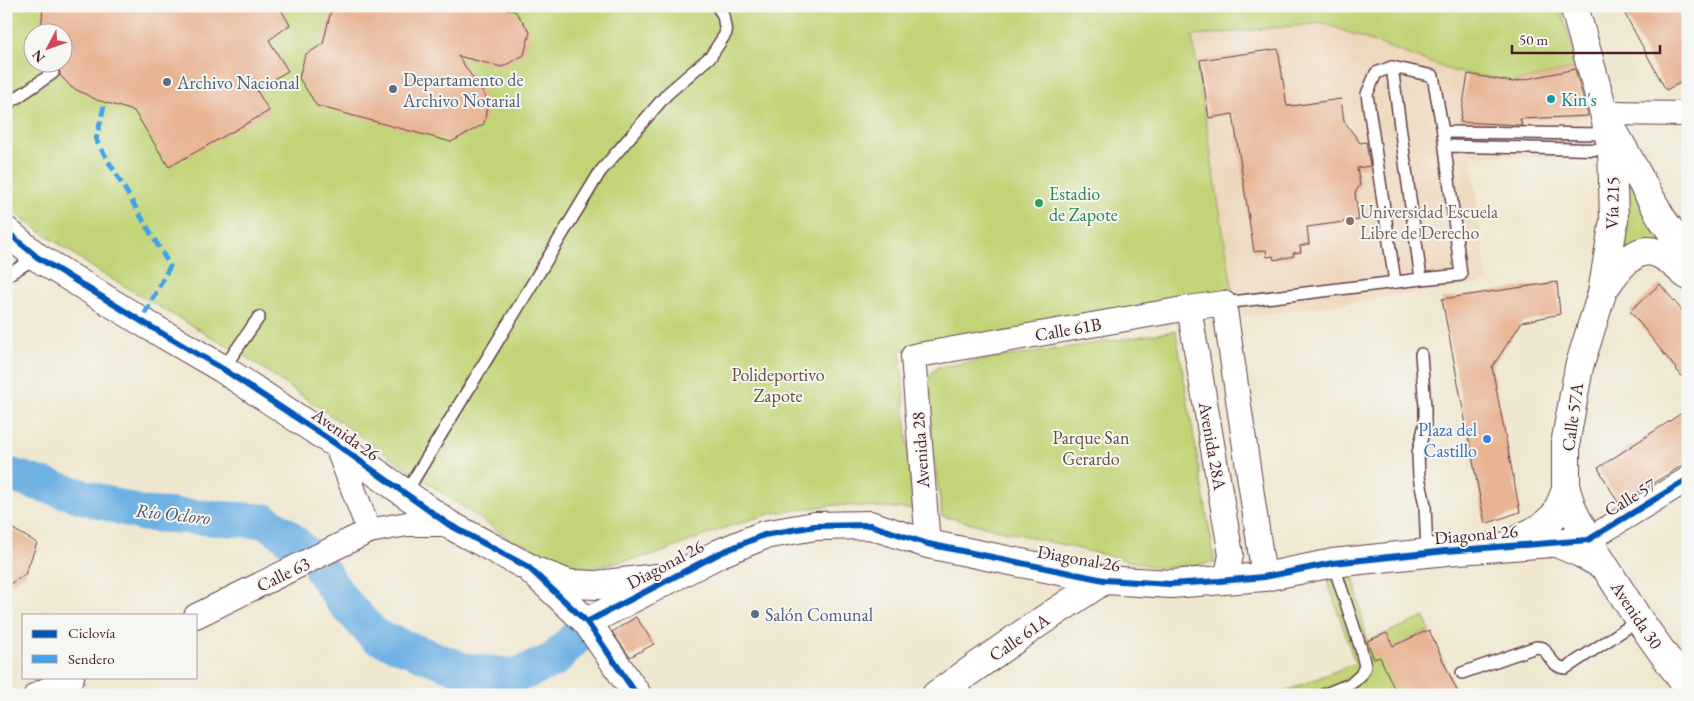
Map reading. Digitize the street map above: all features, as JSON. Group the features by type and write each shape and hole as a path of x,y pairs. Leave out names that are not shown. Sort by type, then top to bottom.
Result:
{"street":[{"name":"Vía 215","path":"1574,6 1608,132 1614,220 1602,293"},
{"path":"1608,132 1688,114"},
{"name":"Vía 215","path":"1608,132 1661,217 1688,255"},
{"name":"Avenida 26","path":"6,231 37,257 141,322 223,369 336,444 448,524 528,567 587,622 637,695"},
{"path":"1602,293 1618,269 1632,256 1646,252 1659,253 1688,276"},
{"name":"Calle 57A","path":"1588,540 1573,511 1566,490 1566,439 1580,367 1602,293"},
{"name":"Calle 61B","path":"913,356 1224,303"},
{"name":"Avenida 28A","path":"1224,303 1264,577"},
{"name":"Avenida 28A","path":"1189,308 1231,555 1228,570 1218,581"},
{"name":"Avenida 28","path":"913,356 928,544"},
{"path":"336,444 369,531"},
{"name":"Calle 57","path":"1588,540 1688,479"},
{"name":"Diagonal 26","path":"1508,545 1542,527 1556,514 1566,490"},
{"name":"Calle 63","path":"198,615 369,531 407,524 448,524"},
{"name":"Diagonal 26","path":"587,622 720,553 764,535 815,526 870,525 928,544 1104,580 1171,584 1264,577 1333,564 1427,553 1588,540"},
{"name":"Avenida 30","path":"1588,540 1639,620 1688,688"},
{"path":"1554,542 1605,566"},
{"name":"Diagonal 26","path":"528,567 569,584 596,585 630,582 679,574"},
{"path":"1031,628 1046,604 1050,591 1050,582 1044,568"},
{"name":"Calle 61A","path":"936,695 1031,628 1104,580"},
{"path":"36,695 70,678"}],"lane":[{"path":"406,494 600,172 668,94 711,56 726,33 724,15 717,6"},
{"path":"1392,67 1420,279"},
{"path":"1224,303 1461,275 1443,132 1433,76 1392,67 1376,72 1368,94 1395,282"},
{"path":"6,105 53,73"},
{"path":"1443,132 1608,132"},
{"path":"1444,146 1608,132"},
{"path":"6,276 37,257"},
{"path":"223,369 259,317"},
{"path":"1420,354 1425,424 1418,453 1419,477 1425,505 1427,553"},
{"path":"1323,695 1352,683 1361,675 1365,666 1333,564"},
{"path":"1462,673 1536,648 1543,648 1553,663 1560,668 1566,668 1639,620"}],"shaded area":[{"name":"Universidad Escuela Libre de Derecho","path":"1323,23 1453,71 1513,82 1520,119 1589,116 1595,160 1471,155 1488,283 1237,318 1192,36"}],"green space":[{"name":"Polideportivo Zapote","path":"6,6 1560,6 1578,68 1513,82 1453,71 1323,23 1192,36 1233,294 900,350 913,509 834,505 773,513 724,528 657,554 591,568 534,556 246,357 98,271 20,217 6,199"},
{"path":"1618,152 1676,260 1619,247"},
{"name":"Parque San Gerardo","path":"1176,331 1215,563 1159,568 942,516 926,391 929,377 938,367"},
{"path":"1353,574 1367,641 1425,617 1429,630 1409,639 1434,695 1276,695 1355,663 1328,582"}],"building":[{"name":"Archivo Nacional","path":"43,6 279,6 290,25 269,40 288,71 256,89 269,111 169,167 134,111 97,100 71,87 60,75 60,72 72,72 72,22 42,22"},
{"path":"332,6 495,6 515,11 530,32 524,55 502,67 458,56 488,100 484,124 451,142 317,106 299,78 305,55 323,44"},
{"path":"1639,6 1688,6 1688,79 1666,90 1625,14"},
{"path":"1278,49 1287,106 1341,99 1344,121 1360,143 1366,142 1370,166 1357,168 1360,185 1355,193 1359,220 1307,227 1309,244 1300,246 1301,252 1293,253 1294,256 1274,260 1273,256 1267,257 1266,250 1254,252 1233,114 1209,118 1200,60"},
{"path":"1575,69 1588,116 1520,119 1522,125 1460,122 1468,74 1513,82"},
{"name":"Plaza del Castillo","path":"1557,282 1560,314 1522,322 1492,367 1520,512 1485,524 1442,299"},
{"path":"1660,284 1688,318 1688,384 1630,311"},
{"path":"1688,409 1688,462 1619,504 1598,468"},
{"path":"6,525 37,543 25,575 6,586"},
{"path":"636,617 654,644 630,657 612,632"},
{"path":"1429,630 1459,695 1397,695 1380,657 1374,659 1367,641 1387,633 1393,646"}],"waterway":[{"name":"Río Ocloro","path":"6,474 143,514 265,521 285,534 304,552"},
{"name":"Río Ocloro","path":"321,569 341,599 375,636 464,670 515,676 554,660 581,632"}],"marked path":[{"path":"104,106 96,140 170,266 141,321"}],"cycle path":[{"path":"6,231 37,257 223,369 336,444 448,524 528,567 587,622 637,695"},
{"path":"587,622 720,553 764,535 815,526 870,525 928,544 1104,580 1171,584 1264,577 1333,563 1446,551 1588,540 1688,479"}],"place":[{"name":"Archivo Nacional","path":"167,82"},
{"name":"Departamento de Archivo Notarial","path":"393,89"},
{"name":"Kin's","path":"1551,99"},
{"name":"Estadio de Zapote","path":"1039,203"},
{"name":"Universidad Escuela Libre de Derecho","path":"1350,221"},
{"name":"Plaza del Castillo","path":"1487,439"},
{"name":"Salón Comunal","path":"755,614"}]}
